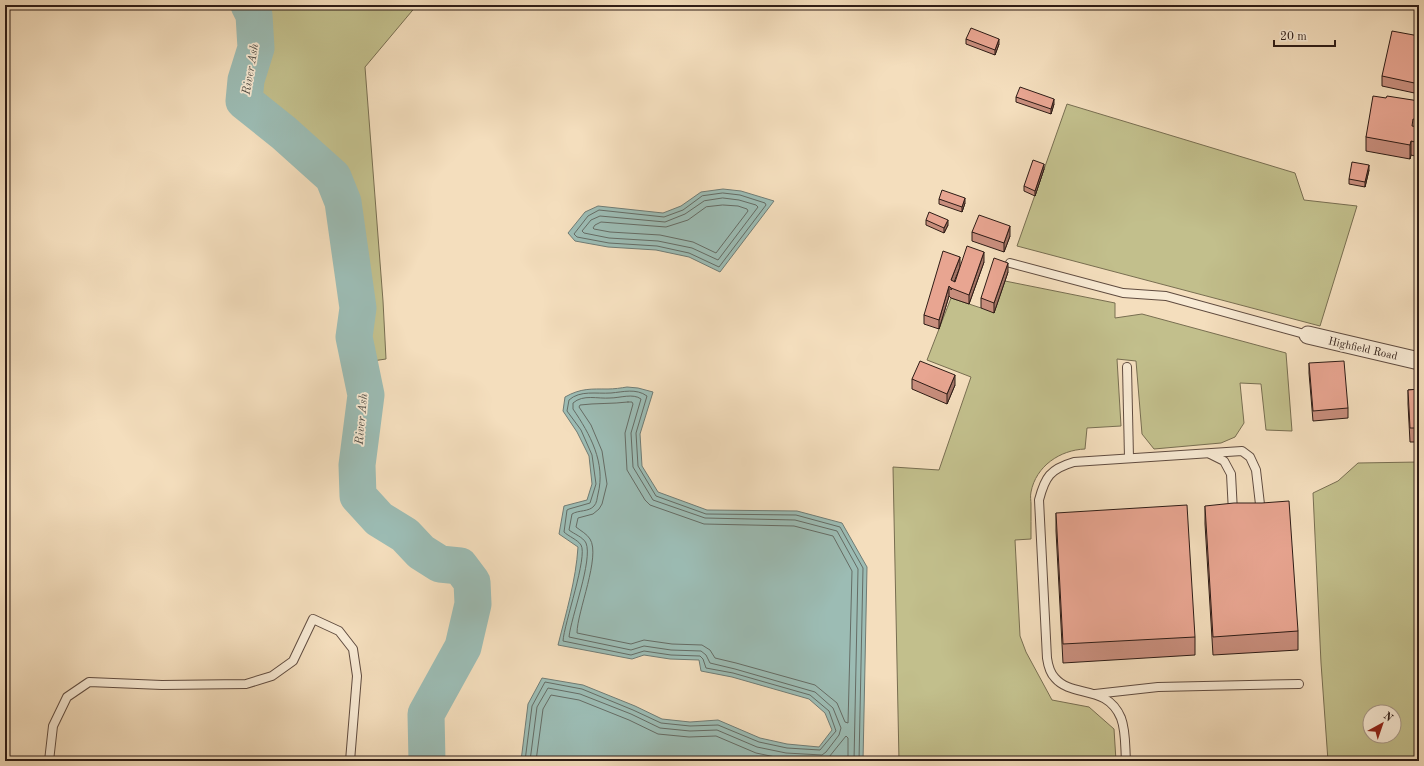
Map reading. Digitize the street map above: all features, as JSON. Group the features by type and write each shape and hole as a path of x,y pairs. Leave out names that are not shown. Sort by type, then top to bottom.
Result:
{"street":[{"name":"Highfield Road","path":"1308,335 1419,361"}],"lane":[{"path":"1010,263 1122,293 1166,296 1308,335"},
{"path":"1127,367 1129,458"},
{"path":"1126,761 1124,729 1121,718 1115,707 1105,699 1094,694 1066,686 1055,679 1049,668 1047,658 1039,500 1042,487 1050,475 1060,466 1074,462 1242,451 1250,457 1256,470 1262,521"},
{"path":"1209,454 1224,461 1231,474 1234,521"},
{"path":"49,761 53,726 67,697 89,682 162,685 246,684 272,676 293,660 313,619 339,631 353,650 357,676 350,761"},
{"path":"1094,694 1158,687 1299,684"}],"shaded area":[{"path":"249,5 417,5 365,67 386,359 359,363 354,337 358,308 343,202 333,177 284,133 244,101 246,80 256,48 254,15"},
{"path":"1067,104 1295,173 1304,200 1357,206 1320,326 1017,246"},
{"path":"1005,281 1115,303 1115,318 1142,314 1286,353 1292,431 1266,430 1261,384 1240,383 1244,423 1235,437 1221,443 1154,449 1142,434 1136,361 1117,359 1121,426 1087,428 1085,449 1067,452 1050,461 1038,474 1034,483 1031,492 1031,539 1015,540 1020,636 1026,652 1052,700 1089,707 1114,729 1116,761 899,761 893,467 939,470 971,377 927,360 951,298 981,308"},
{"path":"1419,462 1419,761 1328,761 1321,663 1313,493 1338,481 1358,463"}],"water":[{"path":"723,189 741,191 774,201 720,272 689,257 656,250 608,247 575,241 568,233 585,212 598,206 663,213 681,206 701,192"},
{"path":"627,387 653,392 640,434 642,466 658,492 707,510 797,511 842,523 867,567 863,761 521,761 528,704 542,678 583,685 635,706 662,719 690,722 718,720 760,738 787,744 819,747 832,730 825,713 809,699 732,677 701,671 699,660 670,659 644,655 632,659 558,645 573,584 578,547 559,534 564,506 587,500 592,484 589,456 577,432 563,411 565,397 576,392 586,390"}],"building":[{"path":"971,28 999,39 995,50 966,39"},
{"path":"1392,31 1419,36 1419,48 1417,51 1419,51 1419,59 1416,59 1415,64 1419,65 1419,84 1382,76"},
{"path":"1020,87 1054,99 1051,109 1016,97"},
{"path":"1373,96 1386,98 1387,96 1419,101 1419,120 1413,119 1412,126 1418,127 1415,142 1411,141 1410,145 1366,137"},
{"path":"1033,160 1044,164 1035,191 1024,186"},
{"path":"1352,162 1369,165 1365,182 1349,179"},
{"path":"942,190 965,198 962,207 939,199"},
{"path":"929,212 948,220 944,228 926,220"},
{"path":"979,215 1010,226 1004,243 972,232"},
{"path":"967,246 984,252 969,295 949,286 939,320 924,315 943,251 960,257 951,280 955,282"},
{"path":"994,258 1008,263 994,303 981,298"},
{"path":"920,361 955,375 947,394 912,379"},
{"path":"1344,361 1348,408 1313,411 1309,363"},
{"path":"1419,389 1419,428 1410,428 1408,390"},
{"path":"1289,501 1298,631 1213,637 1205,506 1234,503"},
{"path":"1187,505 1195,637 1063,644 1056,513"}],"waterway":[{"name":"River Ash","path":"249,5 254,15 256,48 246,80 244,101 284,133 333,177 343,202 358,308 354,337 366,395 357,465 358,496 379,519 405,535 421,552 440,564 460,566 472,582 473,604 463,647 426,714 427,761"}]}
